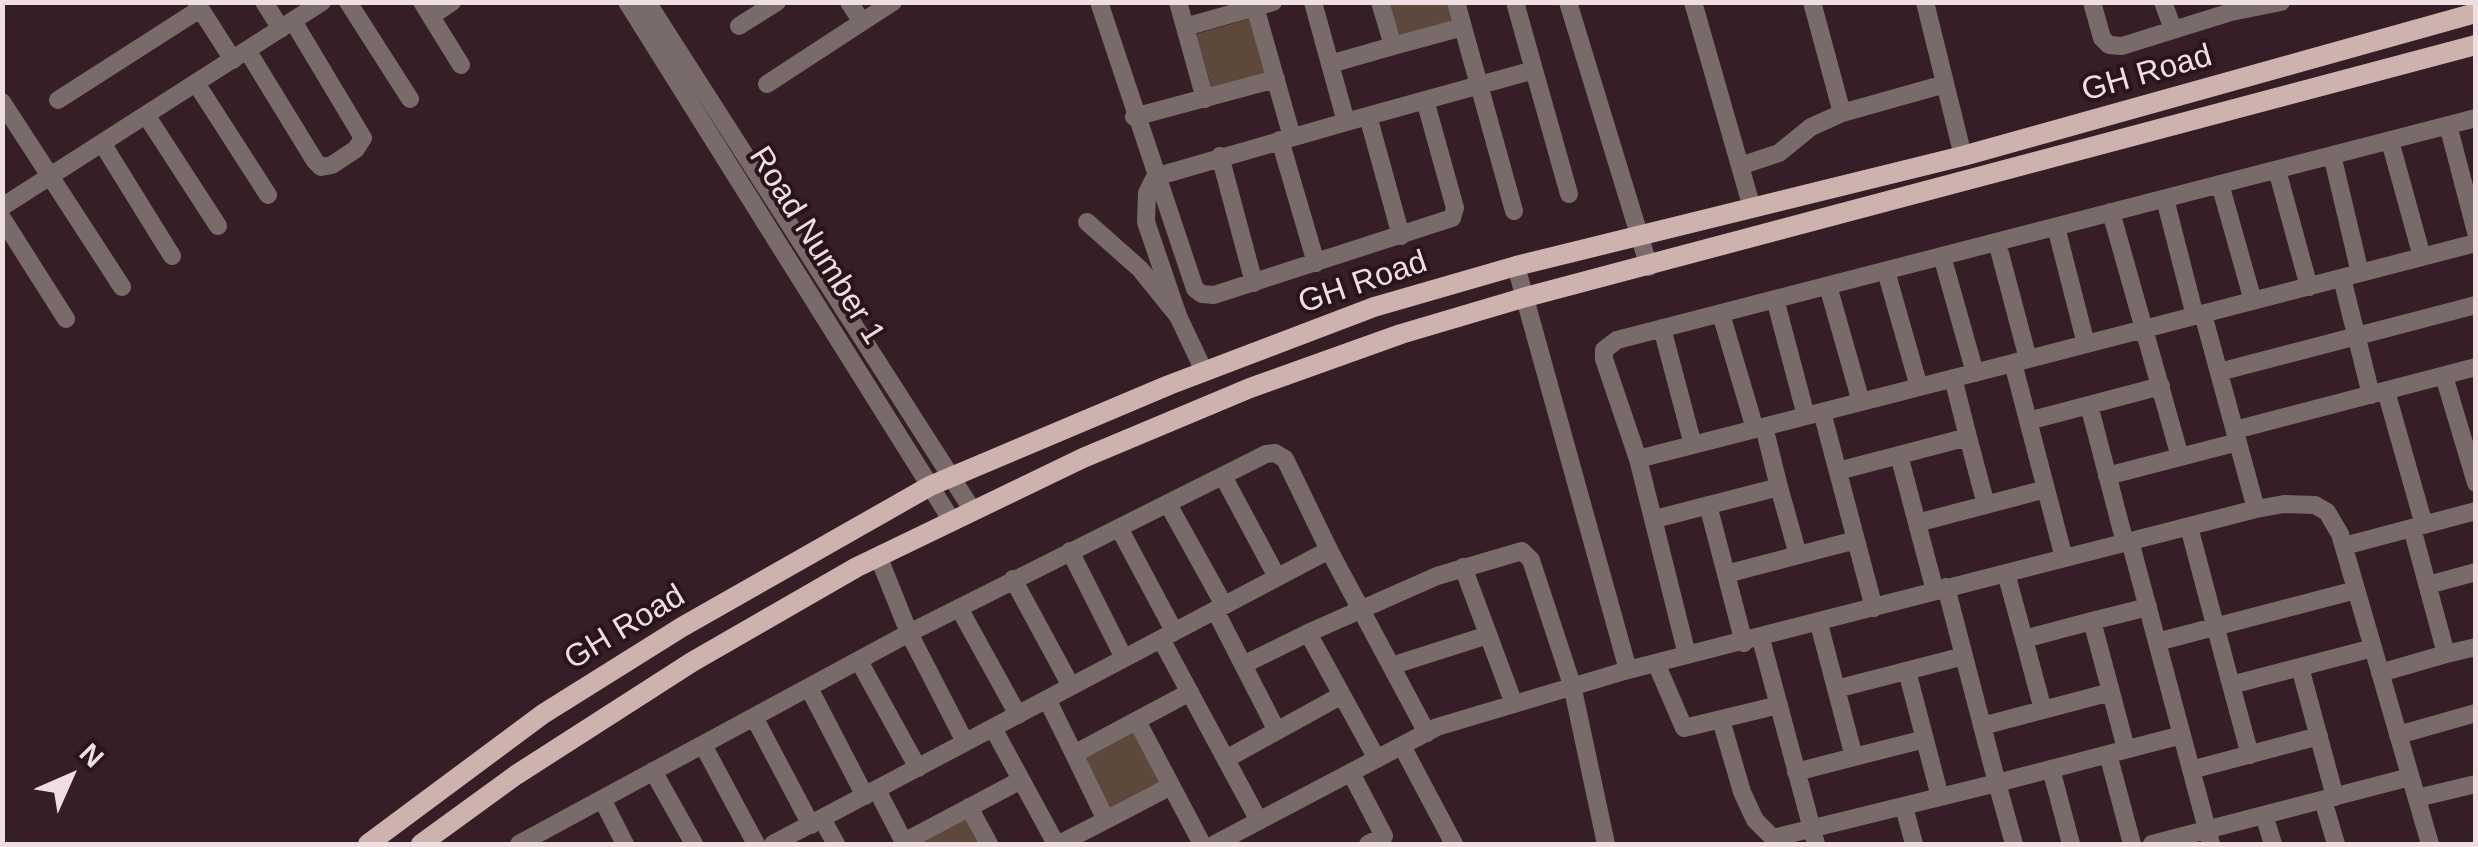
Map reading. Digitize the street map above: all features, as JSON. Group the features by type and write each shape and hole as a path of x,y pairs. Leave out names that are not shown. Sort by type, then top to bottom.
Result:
{"main road":[{"name":"GH Road","path":"368,844 543,714 682,627 940,482 1204,371 1374,307 1516,266 1963,156 2476,14"},
{"name":"GH Road","path":"421,844 516,776 692,662 879,558 973,511 1250,388 1401,334 1526,297 2476,45"}],"street":[{"path":"58,100 198,6 240,55 315,161 321,166 332,164 361,143 360,130 287,25 264,2"},
{"path":"2,207 322,2"},
{"path":"348,2 410,99"},
{"path":"452,2 426,9 461,65"},
{"name":"Road Number 1","path":"627,2 940,482 973,511"},
{"name":"Road Number 1","path":"647,2 940,482 952,521"},
{"path":"739,26 777,2"},
{"path":"850,2 862,22"},
{"path":"768,84 893,2"},
{"path":"1099,2 1134,117 1195,289 1214,295 1401,236 1455,214 1425,100"},
{"path":"1178,2 1205,98"},
{"path":"1312,2 1346,122"},
{"path":"1380,2 1393,46"},
{"path":"1456,2 1514,212"},
{"path":"1516,2 1569,194"},
{"path":"1568,2 1649,267"},
{"path":"1693,2 1752,208"},
{"path":"1812,2 1842,113"},
{"path":"1924,2 1963,156"},
{"path":"2092,2 2109,45 2122,46 2230,7 2281,2"},
{"path":"2164,2 2173,29"},
{"path":"1185,27 1264,5 1286,138 1316,263"},
{"path":"1330,64 1462,27"},
{"path":"1204,371 1178,316 1146,222 1147,193 1156,177 1534,70"},
{"path":"1134,117 1276,79"},
{"path":"196,83 268,195"},
{"path":"1740,166 1780,153 1811,127 1842,113 1945,84"},
{"path":"2,102 10,128 50,176 122,287"},
{"path":"146,115 218,226"},
{"path":"1368,116 1401,236"},
{"path":"1687,656 1655,519 1604,350 1617,340 2476,118"},
{"path":"2448,125 2476,232"},
{"path":"2390,140 2422,258"},
{"path":"102,143 172,256"},
{"path":"2332,155 2356,336 2379,393 2418,526 2446,654"},
{"path":"1220,156 1254,282"},
{"path":"2277,170 2308,286"},
{"path":"2220,184 2253,301"},
{"path":"2165,198 2256,509"},
{"path":"2111,212 2180,457"},
{"path":"2,218 66,320"},
{"path":"1087,222 1140,268 1178,316"},
{"path":"2056,227 2086,344"},
{"path":"1997,242 2028,420 2064,558"},
{"path":"1638,459 2476,244"},
{"path":"1942,256 1975,373"},
{"path":"1516,266 1628,670"},
{"path":"1886,271 1919,387"},
{"path":"1828,286 1861,402"},
{"path":"1776,299 1814,414 1838,470 1874,608"},
{"path":"2219,372 2476,304"},
{"path":"1721,314 1798,556"},
{"path":"1662,328 1693,446"},
{"path":"2107,476 2180,457 2379,393 2476,368"},
{"path":"2444,376 2476,484"},
{"path":"1953,378 1986,504"},
{"path":"2028,420 2161,386"},
{"path":"2088,405 2148,607 2209,837"},
{"path":"1838,470 1968,437"},
{"path":"519,844 549,836 602,799 909,632 1276,453 1284,459 1426,732"},
{"path":"1899,455 1917,523 1964,656 2011,844"},
{"path":"1223,476 1277,577"},
{"path":"1655,519 1779,487"},
{"path":"1917,523 2046,489"},
{"path":"1168,504 1277,731"},
{"path":"1224,842 1426,732 1572,685 2284,504 2315,506 2327,512 2344,546 2430,844"},
{"path":"1708,505 1726,574 1779,705 1814,838"},
{"path":"2344,546 2476,511"},
{"path":"2190,527 2250,754"},
{"path":"1119,528 1190,692 1259,821"},
{"path":"1726,574 1856,540"},
{"path":"773,844 1329,550"},
{"path":"1070,552 1124,658"},
{"path":"1243,664 1360,607 1509,552 1522,552 1531,560 1572,685 1606,844"},
{"path":"879,558 909,632 965,742"},
{"path":"1463,568 1514,704"},
{"path":"2428,585 2476,572"},
{"path":"2006,573 2043,710"},
{"path":"1013,579 1071,686"},
{"path":"2157,642 2356,590"},
{"path":"2024,639 2148,607"},
{"path":"959,608 1018,715"},
{"path":"2092,621 2111,692 2132,844"},
{"path":"1819,624 1854,757"},
{"path":"1308,633 1377,759"},
{"path":"1391,666 1488,635"},
{"path":"2380,673 2476,646"},
{"path":"2231,685 2373,648"},
{"path":"1836,689 1964,656"},
{"path":"860,660 918,768"},
{"path":"1656,663 1678,723 1691,728 1779,705"},
{"path":"2300,667 2318,736 2336,844"},
{"path":"1907,670 1940,798"},
{"path":"809,688 905,843 1021,780"},
{"path":"1074,754 1190,692"},
{"path":"1982,726 2111,692"},
{"path":"1226,759 1342,696"},
{"path":"1047,699 1106,820"},
{"path":"2398,735 2476,713"},
{"path":"754,718 816,822 836,844"},
{"path":"1137,720 1202,844"},
{"path":"1720,720 1755,820 1773,838 1814,838 1904,807 2182,735"},
{"path":"993,728 1057,844 1172,786"},
{"path":"2191,770 2318,736"},
{"path":"1796,772 1925,738"},
{"path":"703,745 756,844"},
{"path":"1402,746 1454,844"},
{"path":"2051,769 2071,844"},
{"path":"653,772 694,844"},
{"path":"1350,773 1380,842"},
{"path":"2152,844 2209,837 2264,815 2410,777"},
{"path":"2416,798 2476,784"},
{"path":"602,799 625,844"},
{"path":"1904,807 1914,844"},
{"path":"969,808 989,844"},
{"path":"2264,815 2272,844"}],"shaded area":[{"path":"1388,3 1448,3 1454,23 1398,39"},
{"path":"1251,18 1267,74 1212,89 1196,34"},
{"path":"1134,732 1160,783 1109,809 1083,758"},
{"path":"965,815 980,844 916,844"}]}
